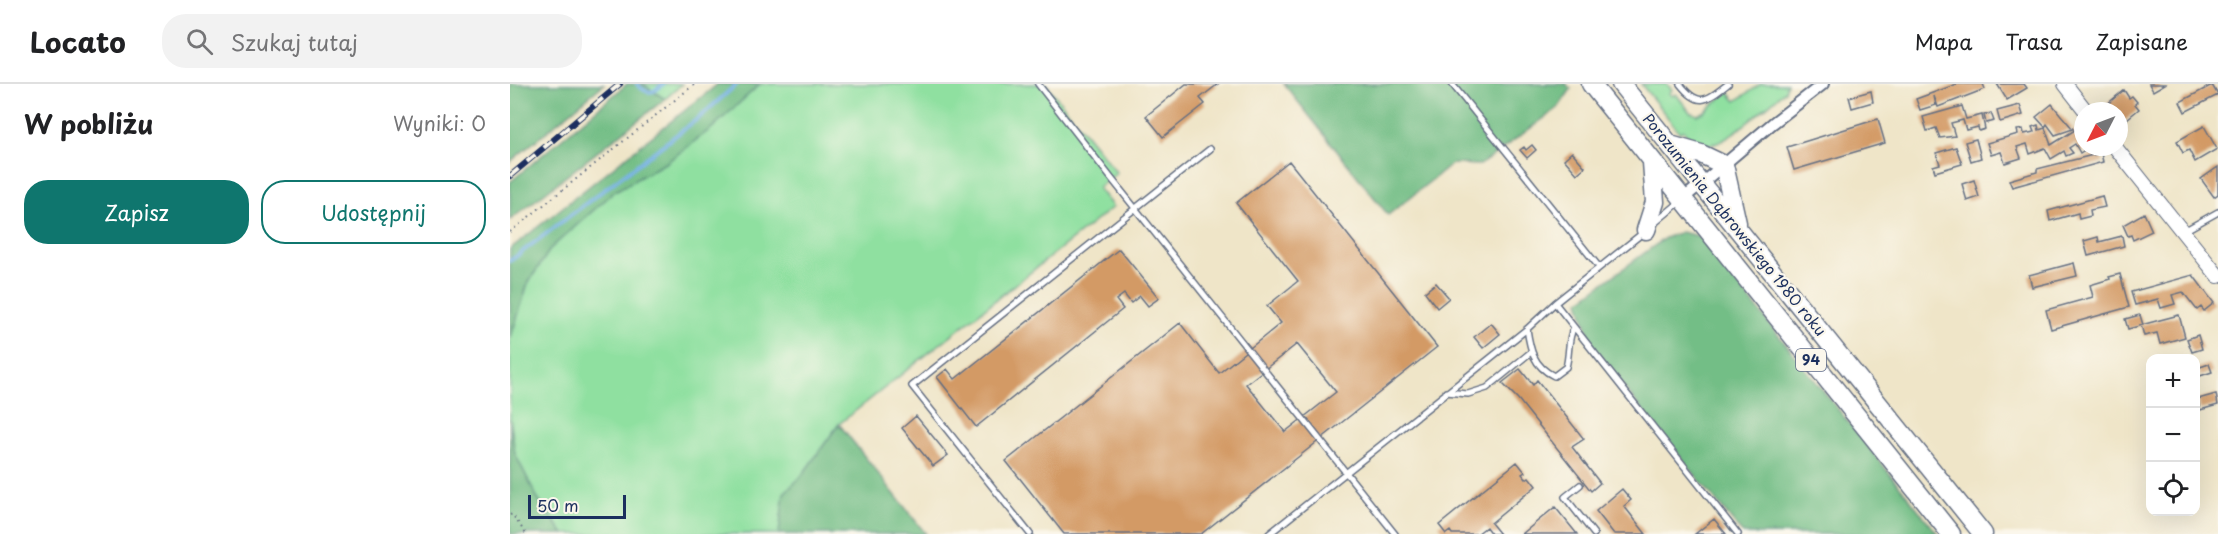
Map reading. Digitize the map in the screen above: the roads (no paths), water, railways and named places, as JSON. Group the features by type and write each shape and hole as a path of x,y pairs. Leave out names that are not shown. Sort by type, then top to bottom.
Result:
{"main road":[{"name":"Porozumienia Dąbrowskiego 1980 roku","path":"1591,84 1951,534"},
{"name":"Porozumienia Dąbrowskiego 1980 roku","path":"1621,84 1983,534"},
{"path":"1670,146 1701,154 1724,165 1739,230"},
{"path":"1646,230 1655,202 1652,160"}],"street":[{"path":"2065,84 2079,102"},
{"path":"1683,199 1818,86"},
{"path":"2122,156 2218,276"}],"lane":[{"path":"1038,84 1395,534"},
{"path":"1452,84 1599,267"},
{"path":"1680,84 1691,98 1702,101 1728,84"},
{"path":"1030,534 912,386 1210,149"},
{"path":"1269,534 1527,329 1555,303 1683,199"},
{"path":"2183,232 2218,212"},
{"path":"1555,303 1738,534"},
{"path":"1527,329 1531,352 1543,371 1554,376 1566,367 1571,346 1569,336 1574,327"},
{"path":"1446,392 1468,394 1487,388 1531,352"},
{"path":"1580,485 1565,497 1594,534"}],"waterway":[{"path":"637,84 650,92 663,84"},
{"path":"510,261 700,117 737,84"}],"railway":[{"path":"510,176 620,84"}]}
